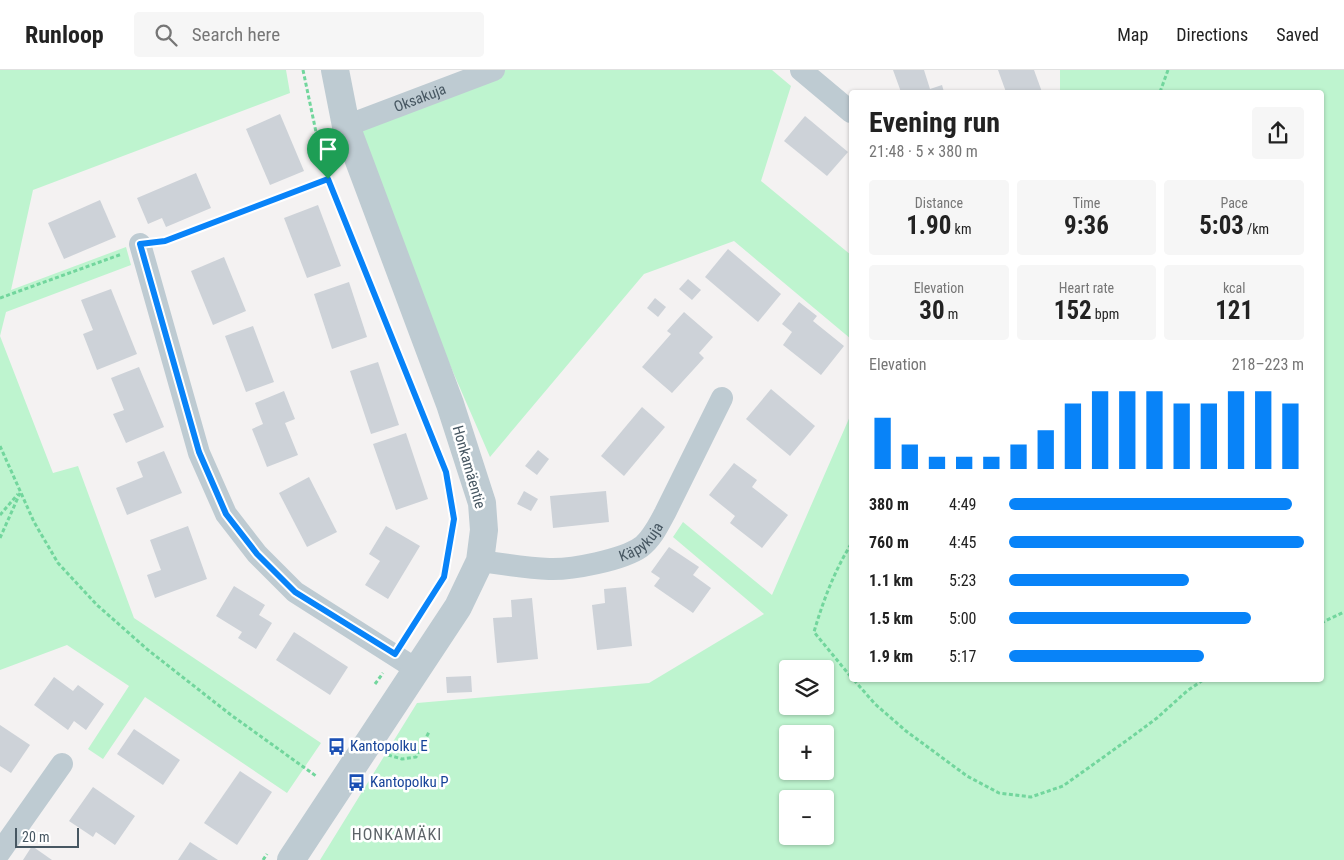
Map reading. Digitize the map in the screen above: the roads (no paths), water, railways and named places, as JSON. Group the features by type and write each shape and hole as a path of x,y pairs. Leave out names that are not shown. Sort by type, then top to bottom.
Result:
{"street":[{"name":"Honkamäentie","path":"279,856 367,745 406,661 458,607 480,561 484,530 482,503 450,404 346,126 335,70"},
{"name":"Oksakuja","path":"346,126 494,70"},
{"path":"801,70 849,110"},
{"path":"140,244 199,452 226,514 257,554 295,592 406,661"},
{"name":"Käpykuja","path":"480,561 550,569 611,560 626,555 642,546 655,530 665,513 722,398"},
{"path":"0,852 62,764"}],"place":[{"name":"Kantopolku E","path":"336,746"},
{"name":"Kantopolku P","path":"356,782"}],"district":[{"name":"HONKAMÄKI","path":"397,834"}]}
